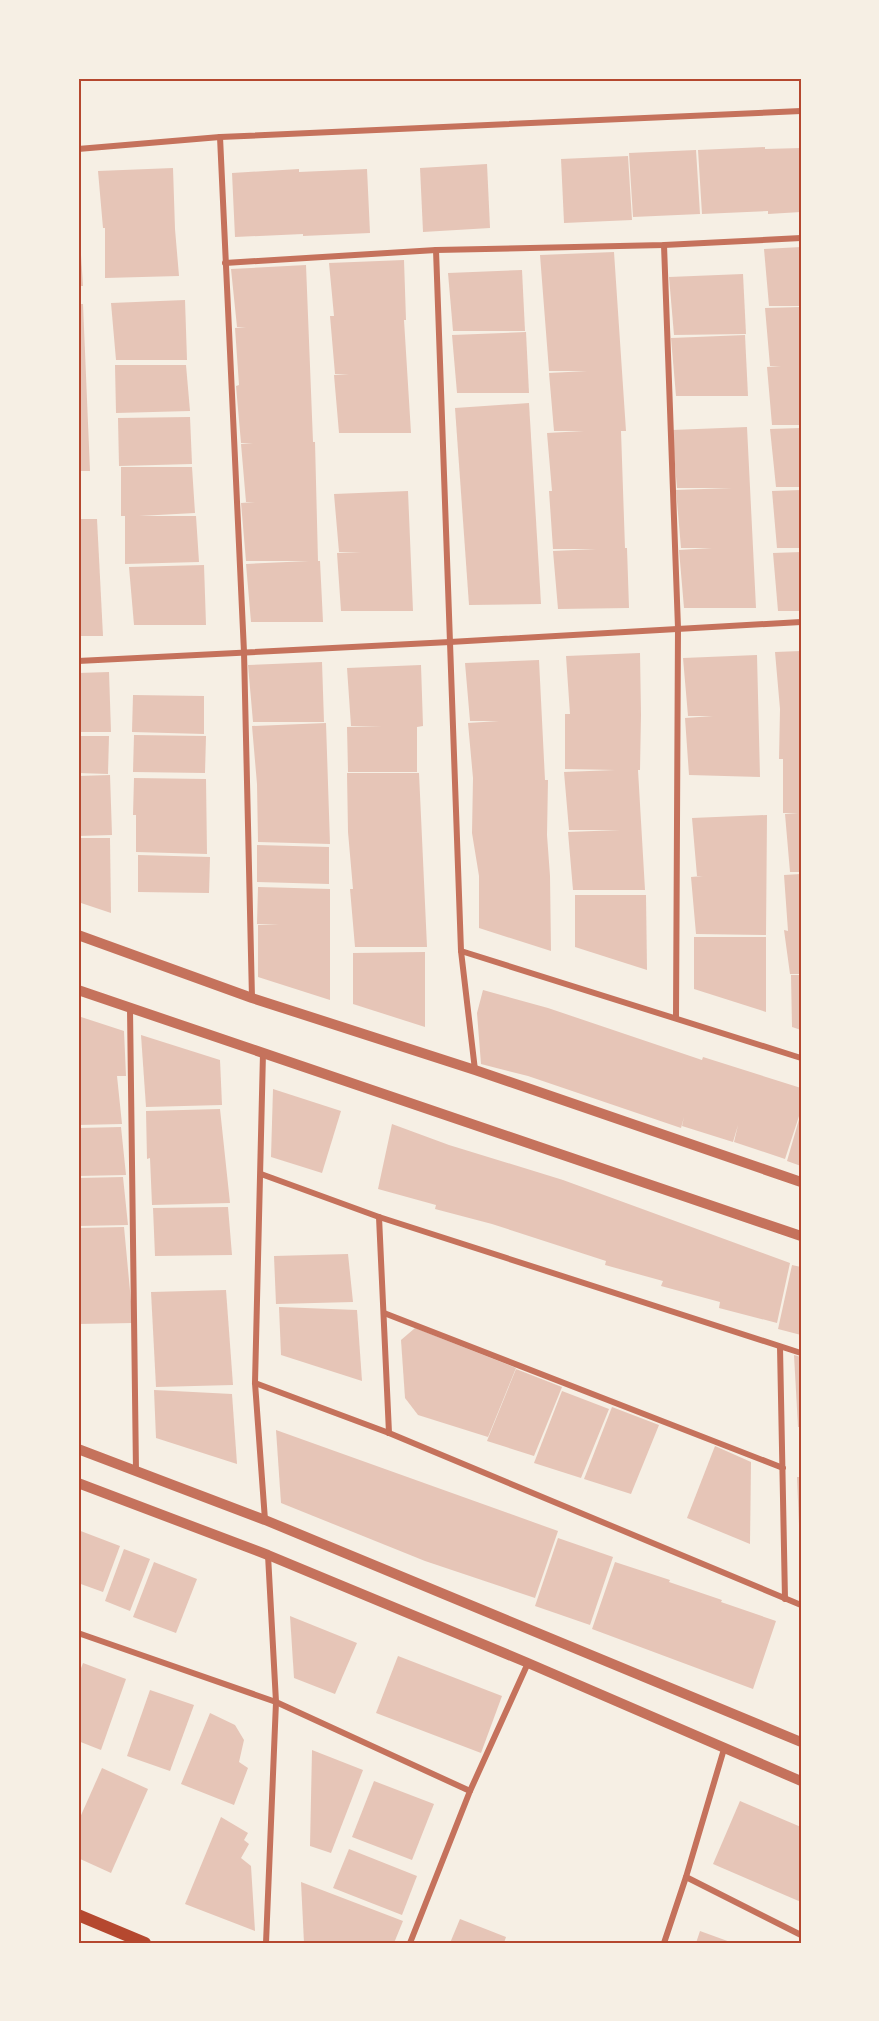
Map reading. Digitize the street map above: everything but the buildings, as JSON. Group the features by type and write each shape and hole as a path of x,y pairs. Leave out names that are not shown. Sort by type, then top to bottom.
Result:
{"main road":[{"path":"78,1915 145,1943"}],"street":[{"path":"78,149 220,137 801,111"},
{"path":"220,137 243,652 252,998"},
{"path":"225,263 436,250 664,245 801,238"},
{"path":"664,245 678,628 676,1017"},
{"path":"436,250 461,951 475,1070"},
{"path":"78,661 801,622"},
{"path":"78,935 252,998 475,1070 801,1182"},
{"path":"461,951 801,1058"},
{"path":"78,990 801,1236"},
{"path":"130,1009 136,1471"},
{"path":"263,1053 255,1383 265,1520"},
{"path":"261,1174 379,1217 801,1353"},
{"path":"379,1217 389,1433"},
{"path":"384,1313 783,1468"},
{"path":"780,1347 785,1599"},
{"path":"255,1383 389,1433 801,1605"},
{"path":"78,1449 265,1520 801,1742"},
{"path":"78,1483 268,1555 528,1663 801,1781"},
{"path":"266,1943 276,1702 268,1555"},
{"path":"78,1633 276,1702 470,1791"},
{"path":"410,1943 470,1791 528,1663"},
{"path":"664,1943 724,1749"},
{"path":"686,1877 801,1935"}]}
